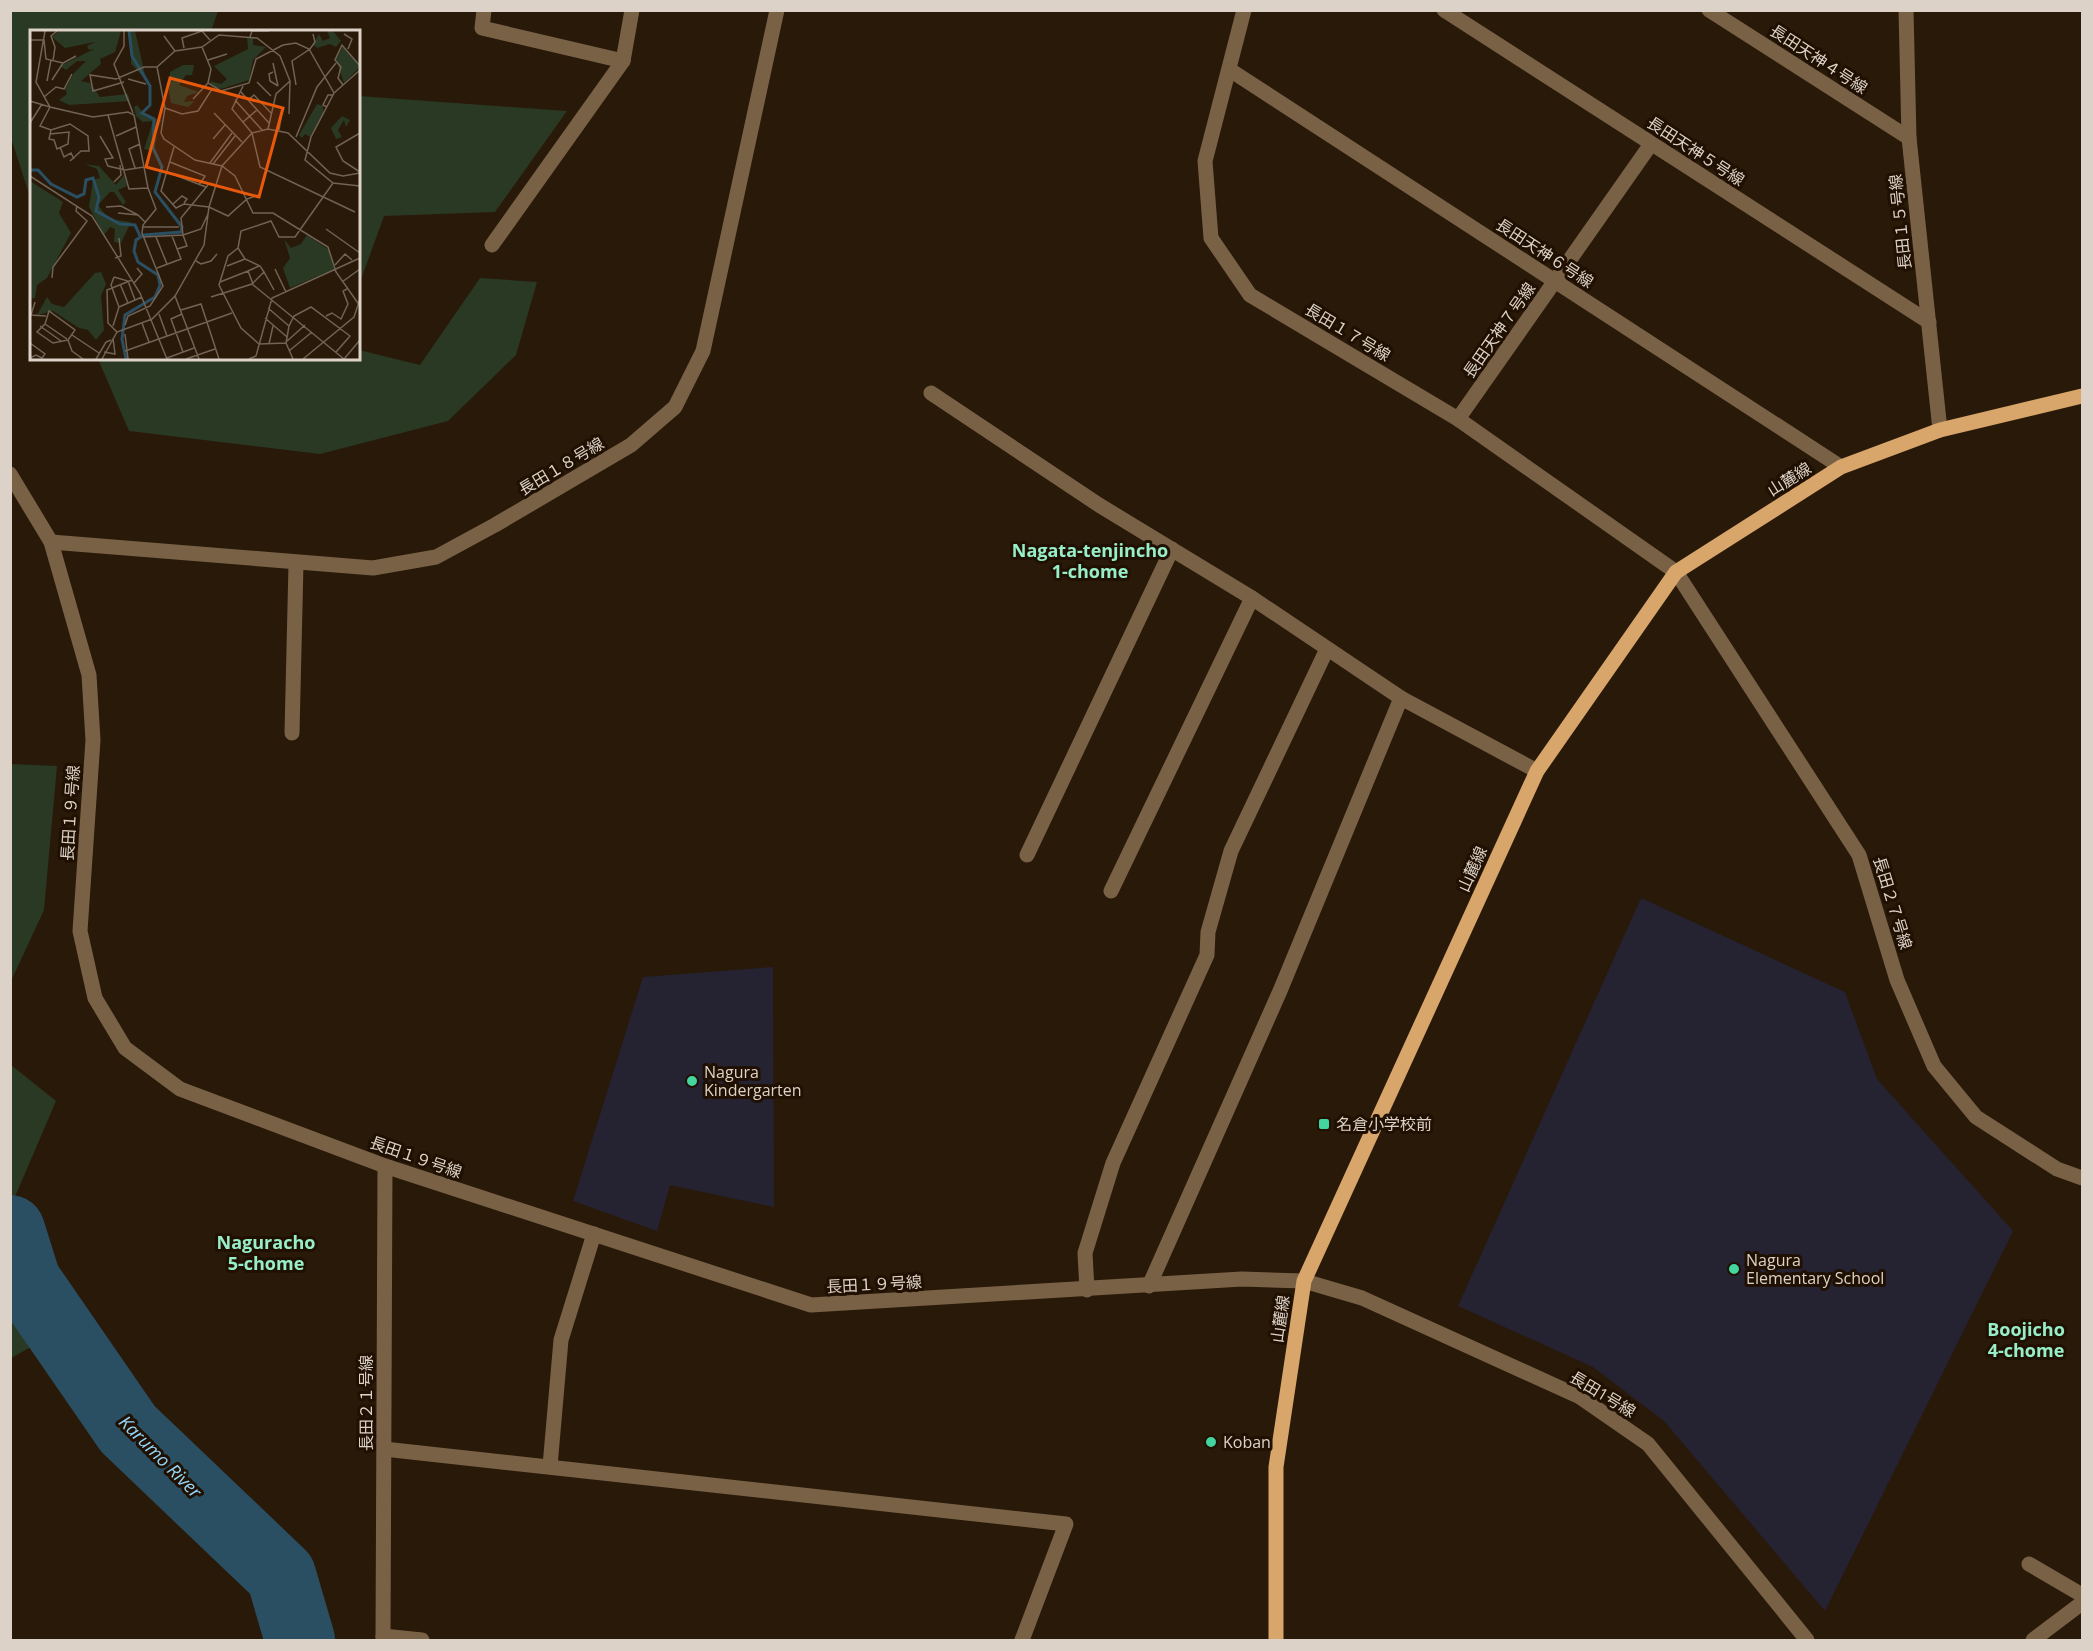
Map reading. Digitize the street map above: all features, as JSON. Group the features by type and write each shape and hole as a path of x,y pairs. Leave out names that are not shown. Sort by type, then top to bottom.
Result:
{"main road":[{"name":"山麓線","path":"1276,1641 1276,1467 1304,1281 1537,771 1676,572 1840,467 1940,430 2082,396"}],"street":[{"path":"484,10 482,28 623,61"},
{"path":"492,245 623,61 632,10"},
{"name":"長田１８号線","path":"51,542 296,564 373,568 436,557 631,445 675,407 703,351 777,10"},
{"name":"長田１７号線","path":"1244,10 1205,161 1211,238 1250,295 1458,419 1676,572"},
{"name":"長田天神４号線","path":"1709,10 1909,138"},
{"name":"長田１５号線","path":"1906,10 1909,138 1940,430"},
{"name":"長田天神５号線","path":"1450,12 1929,322"},
{"name":"長田天神６号線","path":"1230,70 1840,467"},
{"name":"長田天神７号線","path":"1458,419 1651,144"},
{"path":"931,393 1099,505 1252,598 1401,698 1537,771"},
{"name":"長田１９号線","path":"10,474 51,542 89,675 93,740 80,931 95,998 125,1048 180,1089 385,1166 811,1305 1242,1280 1304,1281"},
{"path":"1027,855 1172,549"},
{"path":"292,733 296,564"},
{"name":"長田２７号線","path":"1676,572 1859,855 1897,980 1934,1066 1976,1117 2057,1169 2082,1178"},
{"path":"1111,891 1252,598"},
{"path":"1087,1290 1085,1253 1113,1163 1207,956 1208,932 1232,851 1327,650"},
{"path":"1149,1286 1280,991 1401,698"},
{"name":"長田２１号線","path":"383,1638 385,1166"},
{"path":"550,1466 561,1340 594,1234"},
{"name":"長田1号線","path":"1304,1281 1362,1298 1580,1397 1648,1444 1807,1641"},
{"path":"384,1449 1066,1524 1022,1641"},
{"path":"2029,1564 2082,1595"},
{"path":"2033,1641 2082,1604"},
{"path":"383,1638 422,1641"}],"shaded area":[{"name":"Nagura Elementary School","path":"1641,898 1845,992 1877,1079 2013,1231 1825,1611 1664,1421 1593,1367 1458,1306"},
{"name":"Nagura Kindergarten","path":"773,967 774,1207 670,1185 657,1231 573,1201 643,977"}],"green space":[{"path":"11,10 218,11 211,30 30,30 30,197 11,138"},
{"path":"360,96 567,111 495,212 384,216 360,282"},
{"path":"480,278 537,282 516,355 448,421 320,454 129,431 98,360 360,360 360,350 420,365"},
{"path":"11,764 57,766 44,910 11,981"},
{"path":"11,1065 56,1101 11,1206"},
{"path":"10,1264 16,1291 47,1338 11,1358"}],"waterway":[{"name":"Karumo River","path":"10,1230 26,1281 128,1429 281,1575 300,1640"}],"place":[{"name":"Nagura Kindergarten","path":"692,1081"},
{"name":"名倉小学校前","path":"1324,1124"},
{"name":"Nagura Elementary School","path":"1734,1269"},
{"name":"Koban","path":"1211,1442"}],"district":[{"name":"Nagata-tenjincho 1-chome","path":"1090,561"},
{"name":"Naguracho 5-chome","path":"266,1253"},
{"name":"Boojicho 4-chome","path":"2026,1340"}]}
